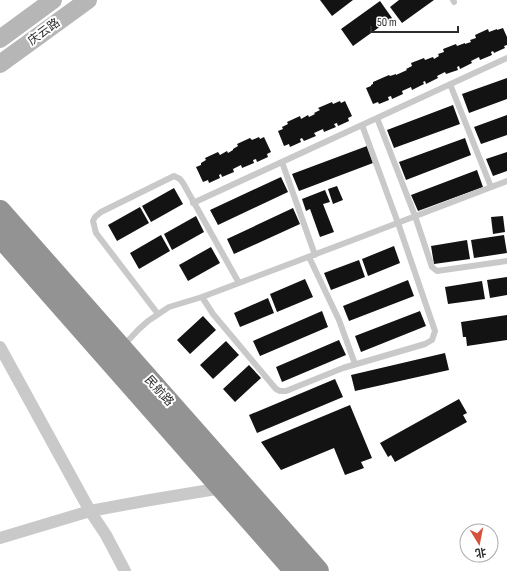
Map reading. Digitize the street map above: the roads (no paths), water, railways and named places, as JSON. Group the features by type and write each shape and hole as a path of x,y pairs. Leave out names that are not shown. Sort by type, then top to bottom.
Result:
{"highway":[{"name":"民航路","path":"0,211 318,571"},
{"name":"民航路","path":"0,236 295,571"}],"main road":[{"name":"庆云路","path":"0,39 53,0"},
{"name":"庆云路","path":"0,64 88,0"}],"street":[{"path":"0,347 90,511 106,535 125,571"},
{"path":"0,538 90,511 157,498 222,488"}],"lane":[{"path":"193,203 507,58"},
{"path":"450,84 491,187"},
{"path":"377,118 415,216 432,267 437,271 507,261"},
{"path":"202,297 218,320 276,389 280,391 286,391 343,368 425,344 432,340 435,331 362,125"},
{"path":"282,162 312,256 339,320 355,364"},
{"path":"158,314 96,233 93,221 101,212 174,176 180,179 183,183 239,283"},
{"path":"121,348 138,330 169,307 202,297 312,256 507,180"}]}
